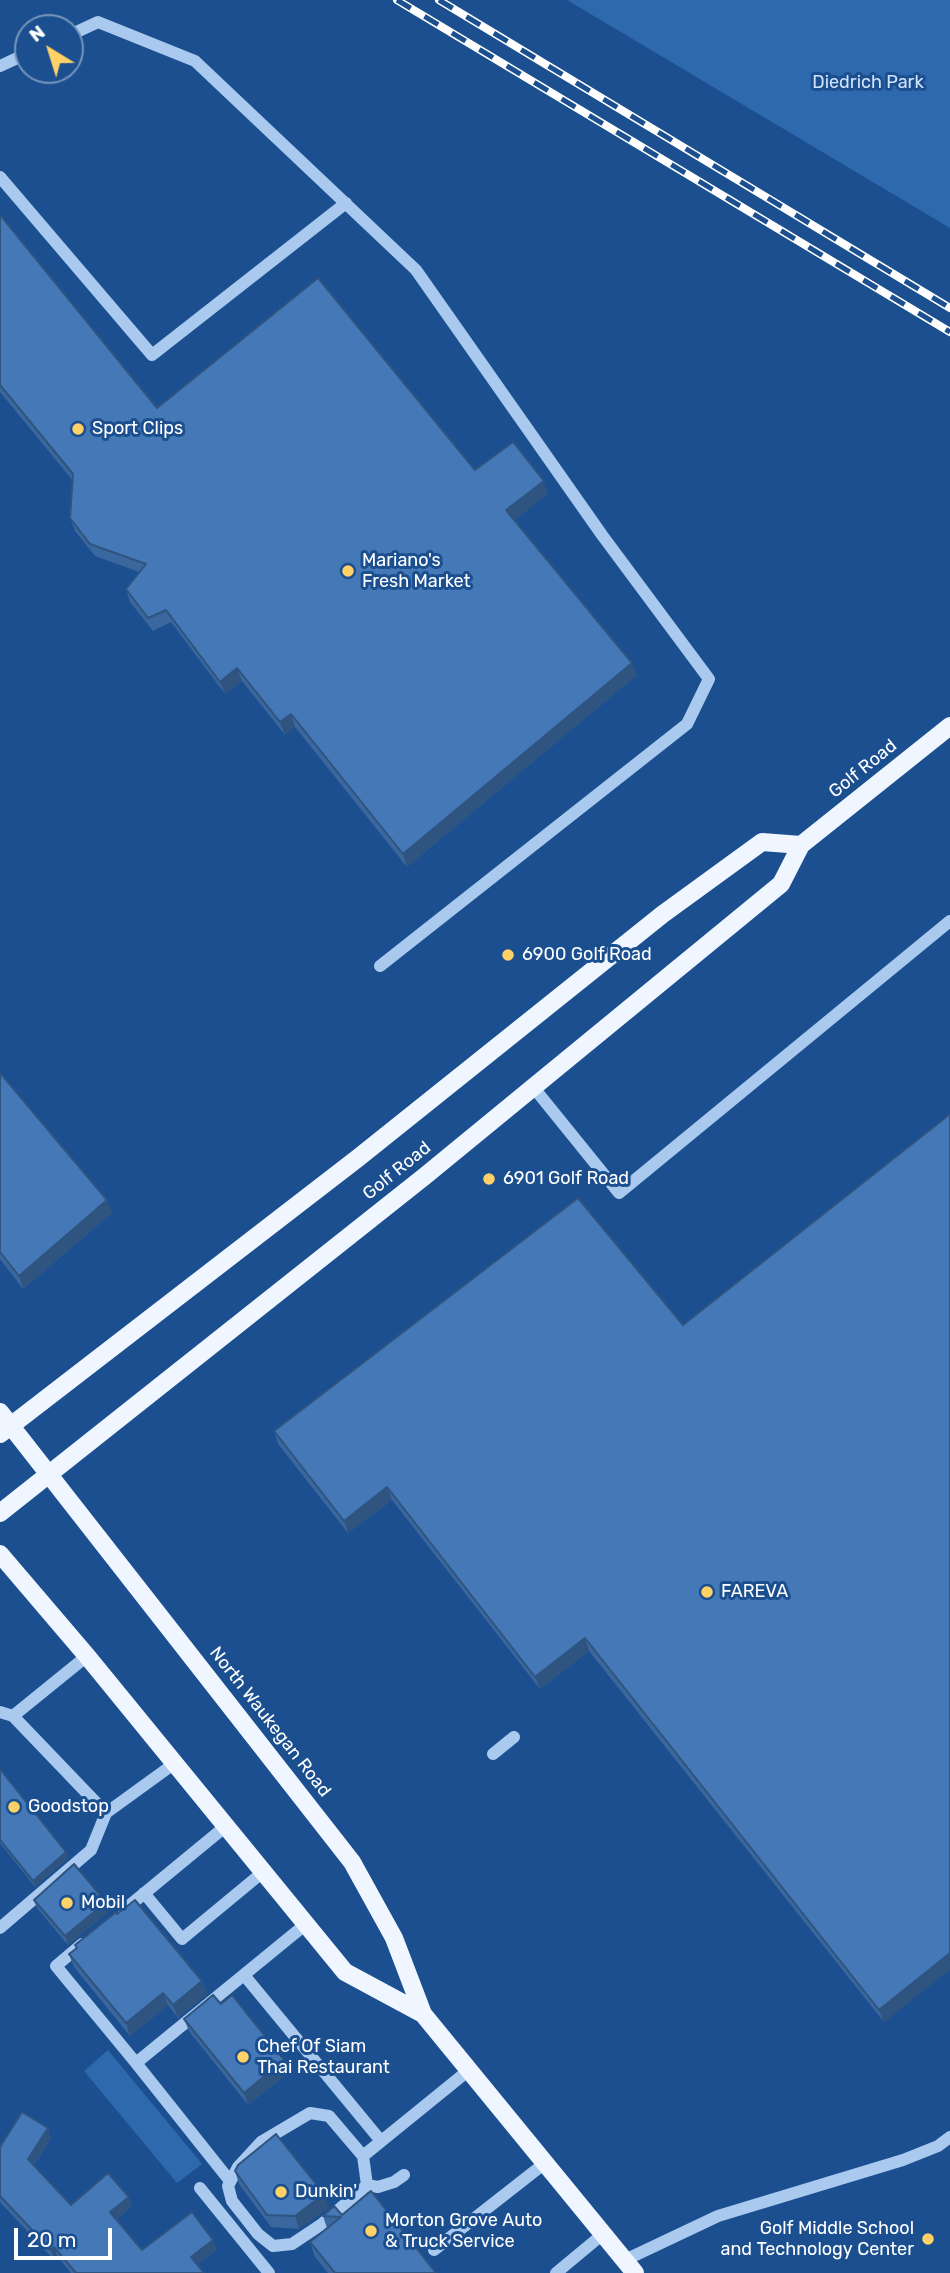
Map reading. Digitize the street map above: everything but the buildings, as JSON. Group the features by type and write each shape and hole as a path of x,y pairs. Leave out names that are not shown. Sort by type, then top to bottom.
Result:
{"main road":[{"name":"Golf Road","path":"0,1513 534,1088 781,884 801,845 950,726"},
{"name":"Golf Road","path":"4,1424 358,1157 674,906 762,842 801,845"},
{"name":"North Waukegan Road","path":"4,1424 49,1475 352,1862 394,1938 424,2014 630,2267"},
{"name":"North Waukegan Road","path":"0,1554 87,1656 345,1972 424,2014"}],"lane":[{"path":"84,28 98,22 195,61 416,270 602,536 709,679 687,724 380,966"},
{"path":"0,177 152,355 346,203"},
{"path":"534,1088 619,1193 950,921"},
{"path":"13,1716 87,1656"},
{"path":"0,1712 13,1716 106,1813"},
{"path":"493,1754 514,1737"},
{"path":"0,1928 91,1850 106,1813 174,1763"},
{"path":"115,1917 226,1826"},
{"path":"144,1893 182,1939 263,1872"},
{"path":"136,2063 306,1924"},
{"path":"95,1933 56,1966 230,2181"},
{"path":"244,1975 381,2141"},
{"path":"363,2156 469,2070"},
{"path":"310,2113 329,2116 363,2156 367,2185 322,2224 292,2244 273,2246 258,2234 232,2201 228,2186 238,2167 261,2142 310,2113"},
{"path":"630,2267 718,2217 903,2160 938,2146 950,2137"},
{"path":"434,2250 545,2163"},
{"path":"367,2185 378,2187 394,2182 404,2175"},
{"path":"200,2188 269,2273"},
{"path":"556,2273 603,2234"}],"green space":[{"name":"Diedrich Park","path":"567,0 950,0 950,228"},
{"path":"108,2050 202,2164 177,2183 84,2071"}],"railway":[{"path":"397,0 950,332"},
{"path":"439,0 950,308"}],"place":[{"name":"Sport Clips","path":"78,429"},
{"name":"Mariano's Fresh Market","path":"348,571"},
{"name":"6900 Golf Road","path":"508,955"},
{"name":"6901 Golf Road","path":"489,1179"},
{"name":"FAREVA","path":"707,1592"},
{"name":"Goodstop","path":"14,1807"},
{"name":"Mobil","path":"67,1903"},
{"name":"Chef Of Siam Thai Restaurant","path":"243,2057"},
{"name":"Dunkin'","path":"281,2192"},
{"name":"Morton Grove Auto & Truck Service","path":"371,2231"},
{"name":"Golf Middle School and Technology Center","path":"928,2239"}]}
